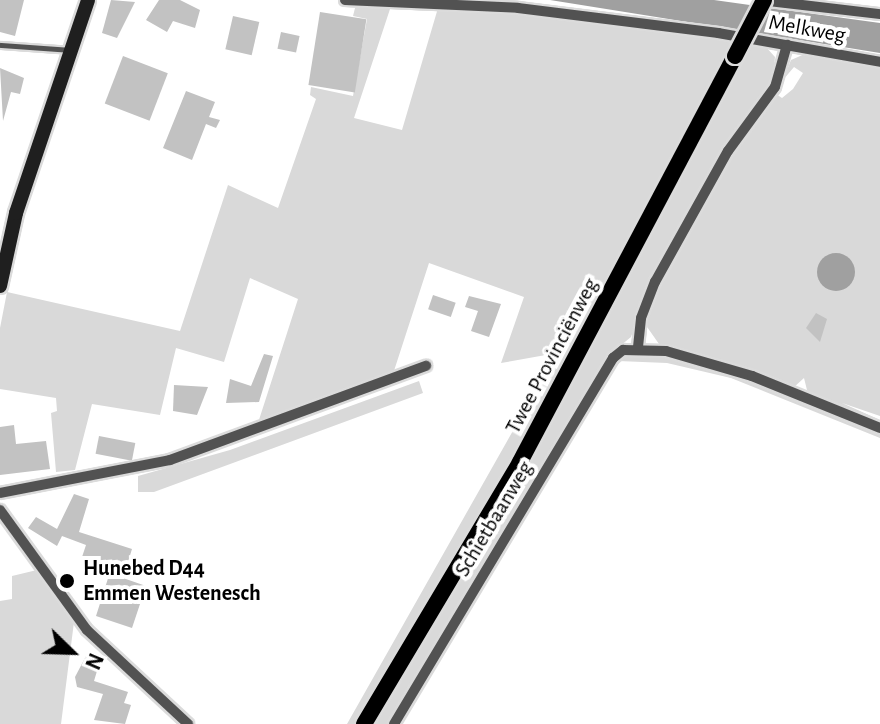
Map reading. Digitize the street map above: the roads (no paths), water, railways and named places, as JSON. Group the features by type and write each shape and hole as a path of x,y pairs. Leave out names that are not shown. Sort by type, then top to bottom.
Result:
{"main road":[{"name":"Twee Provinciënweg","path":"364,724 526,451 762,0"}],"street":[{"path":"0,286 5,236 88,0"},
{"name":"Melkweg","path":"345,0 518,8 787,45 880,62"},
{"path":"762,0 880,14"},
{"path":"787,45 775,87 728,151 655,282 641,318 638,347 752,376 880,428"},
{"name":"Schietbaanweg","path":"394,724 613,358 638,347"},
{"path":"0,493 170,460 426,366"},
{"path":"0,510 87,630 188,724"}],"lane":[{"path":"0,45 70,50"}],"place":[{"name":"Hunebed D44 Emmen Westenesch","path":"67,581"}]}
